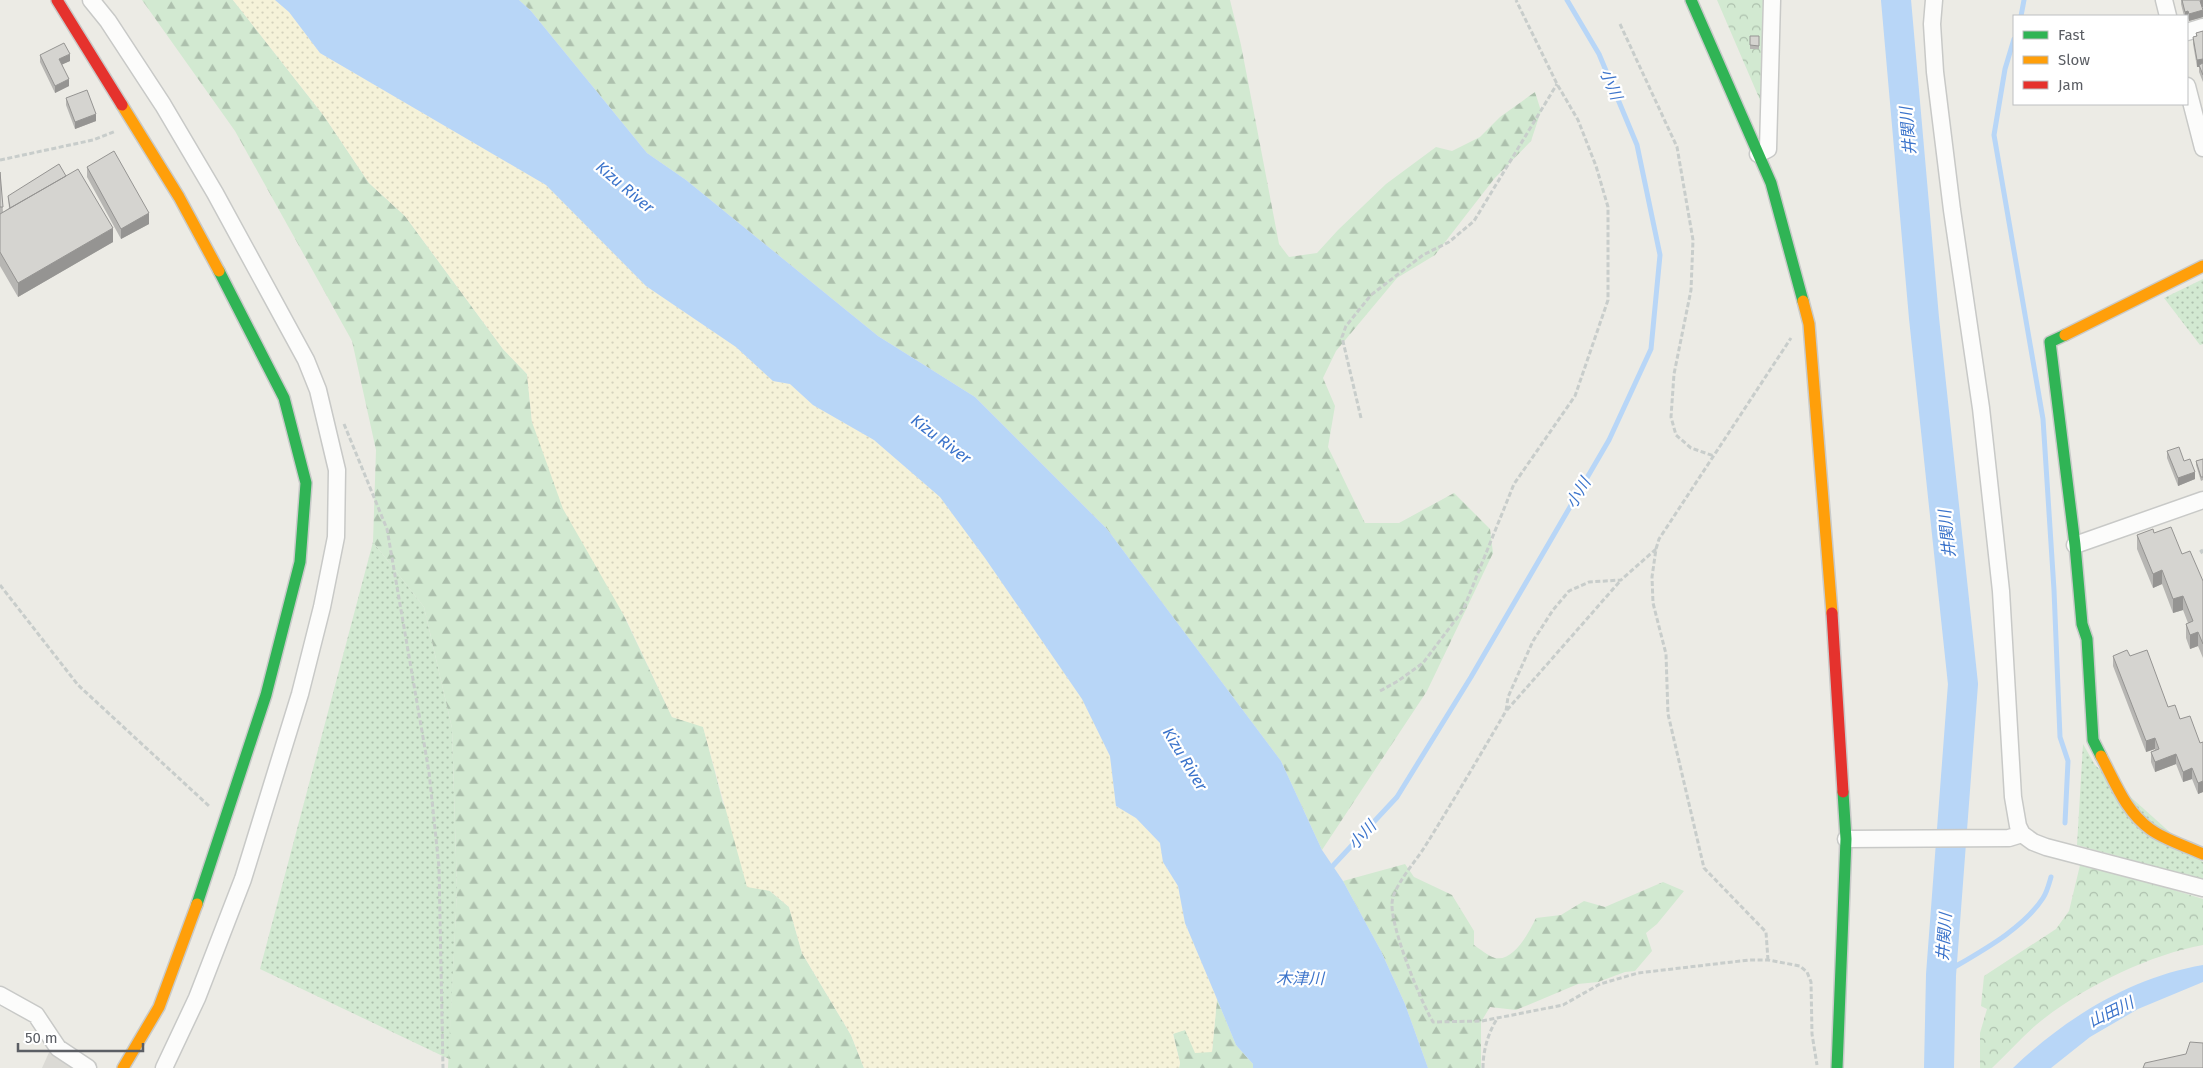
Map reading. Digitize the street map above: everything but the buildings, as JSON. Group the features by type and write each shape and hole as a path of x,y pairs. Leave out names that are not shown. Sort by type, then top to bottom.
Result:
{"street":[{"path":"57,0 179,197 284,398 306,483 300,562 266,695 189,928 159,1007 123,1068"},
{"path":"92,0 163,105 215,193 306,360 318,390 337,470 336,537 322,607 300,694 243,879 197,998 164,1068"},
{"path":"1692,0 1776,199 1809,324 1849,839 1837,1068"},
{"path":"1758,154 1768,149 1772,0"},
{"path":"1934,0 1932,24 1935,72 1951,201 1982,417 2001,591 2016,836"},
{"path":"2164,0 2168,15"},
{"path":"2188,32 2203,27"},
{"path":"2188,90 2203,148"},
{"path":"2203,266 2050,342 2075,545 2082,624 2087,639 2093,740 2125,802 2138,818 2160,836 2203,854"},
{"path":"2075,545 2203,500"},
{"path":"1849,839 2016,836 2046,847 2203,888"},
{"path":"0,995 36,1015 58,1048 88,1068"}],"path":[{"path":"1380,691 1423,663 1463,610 1514,484 1575,396 1608,300 1608,207 1596,166 1578,120 1557,84 1516,0"},
{"path":"1620,24 1677,147 1693,240 1691,290 1674,374 1671,417 1676,435 1691,448 1714,456"},
{"path":"1362,418 1342,337 1346,326 1371,295 1424,255 1449,242 1474,221 1557,84"},
{"path":"0,160 93,140 133,124"},
{"path":"1768,960 1766,932 1704,868 1668,714 1666,654 1653,603 1652,577 1659,539 1793,335"},
{"path":"339,417 344,423 387,529 429,772 439,867 443,1068"},
{"path":"1656,549 1621,580 1506,711 1423,850 1399,885 1391,902 1393,920 1425,1008 1433,1022 1482,1021 1564,1005 1600,984 1638,973 1750,960 1768,960 1800,966 1807,972 1811,982 1812,1034 1817,1068"},
{"path":"1506,711 1508,697 1533,641 1568,591 1589,582 1621,580"},
{"path":"0,585 78,684 214,810 227,816"},
{"path":"1483,1068 1483,1058 1491,1028 1497,1018"}],"shaded area":[{"path":"51,1048 78,1068 42,1068"}],"green space":[{"path":"142,0 233,0 324,116 369,183 405,216 503,349 527,374 532,422 672,717 703,726 723,803 770,891 789,907 802,953 851,1035 864,1068 448,1068 457,890 452,728 424,607 373,542 376,450 352,341 235,131"},
{"path":"519,0 1230,0 1241,45 1279,244 1289,257 1317,253 1386,184 1436,147 1452,151 1480,137 1500,117 1535,92 1541,111 1531,141 1494,179 1435,255 1397,278 1336,351 1323,378 1335,406 1328,447 1365,523 1399,523 1454,493 1490,529 1493,553 1427,691 1322,850 1281,761 1107,529 975,397 878,336 686,180 647,153 531,11"},
{"path":"1717,0 1770,0 1766,114"},
{"path":"2203,279 2203,344 2200,345 2164,298"},
{"path":"373,542 424,607 452,728 457,890 449,1059 260,969"},
{"path":"2083,744 2095,765 2203,862 2203,880 2077,845"},
{"path":"2081,861 2203,899 2203,945 2137,965 2093,987 2072,999 2036,1025 1992,1068 1980,1068 1980,1033 1987,1009 1981,1006 1984,976 2056,929 2069,911"},
{"path":"1405,864 1414,877 1452,895 1474,931 1474,945 1495,958 1502,958 1514,951 1525,938 1536,918 1561,915 1584,901 1605,907 1663,882 1684,891 1657,924 1646,933 1652,951 1635,971 1625,972 1598,982 1578,984 1516,1010 1490,1007 1481,1022 1481,1068 1428,1068 1405,1004 1381,951 1343,881"},
{"path":"1217,999 1236,1045 1253,1064 1253,1068 1179,1068 1180,1063 1173,1033 1185,1030 1212,1052"}],"sand":[{"path":"233,0 275,0 289,12 320,53 546,185 646,286 736,347 773,381 790,384 813,405 874,440 940,497 985,558 1082,699 1110,756 1116,806 1136,818 1160,843 1163,862 1178,886 1185,923 1217,999 1212,1052 1195,1053 1185,1030 1173,1034 1180,1063 1179,1068 864,1068 851,1035 802,953 789,907 770,891 747,887 703,727 672,717 626,619 563,509 532,422 527,374 503,349 405,216 369,183 324,116"}],"water":[{"name":"木津川","path":"275,0 519,0 531,11 647,153 686,180 878,336 975,397 1107,529 1281,761 1322,850 1343,881 1381,951 1405,1004 1428,1068 1253,1068 1253,1064 1236,1045 1185,923 1178,886 1163,862 1160,843 1136,818 1116,806 1110,756 1082,699 985,558 940,497 874,440 813,405 790,384 773,381 736,347 646,286 546,185 320,53 289,12"},
{"name":"山田川","path":"2203,965 2203,982 2138,1009 2090,1037 2051,1068 2013,1068 2055,1032 2101,1002 2151,979"}],"waterway":[{"name":"小川","path":"1328,871 1397,797 1471,677 1609,440 1651,349 1660,255 1637,145 1599,54 1567,0"},
{"name":"井関川","path":"1896,0 1924,318 1963,684 1941,975 1939,1068"},
{"path":"2021,15 2024,0"},
{"path":"2013,42 2005,69 1994,135 2043,419 2054,590 2060,737 2068,761 2065,823"},
{"path":"1941,975 1982,951 2023,921 2043,898 2051,877"}],"traffic: fast":[{"path":"1691,0 1771,183 1803,301"},
{"path":"197,904 266,695 300,562 306,483 284,398 219,271"},
{"path":"2065,335 2050,342 2075,545 2082,624 2087,639 2093,740 2101,756"},
{"path":"1837,1068 1846,839 1843,792"}],"traffic: slow":[{"path":"122,105 179,197 219,271"},
{"path":"2065,335 2203,266"},
{"path":"1803,301 1809,324 1832,613"},
{"path":"2101,756 2122,796 2142,822 2162,836 2203,854"},
{"path":"123,1068 159,1007 197,904"}],"traffic: jam":[{"path":"57,0 122,105"},
{"path":"1832,613 1843,792"}],"water label":[{"name":"Kizu River","path":"625,187"},
{"name":"Kizu River","path":"941,439"},
{"name":"Kizu River","path":"1185,759"}]}
